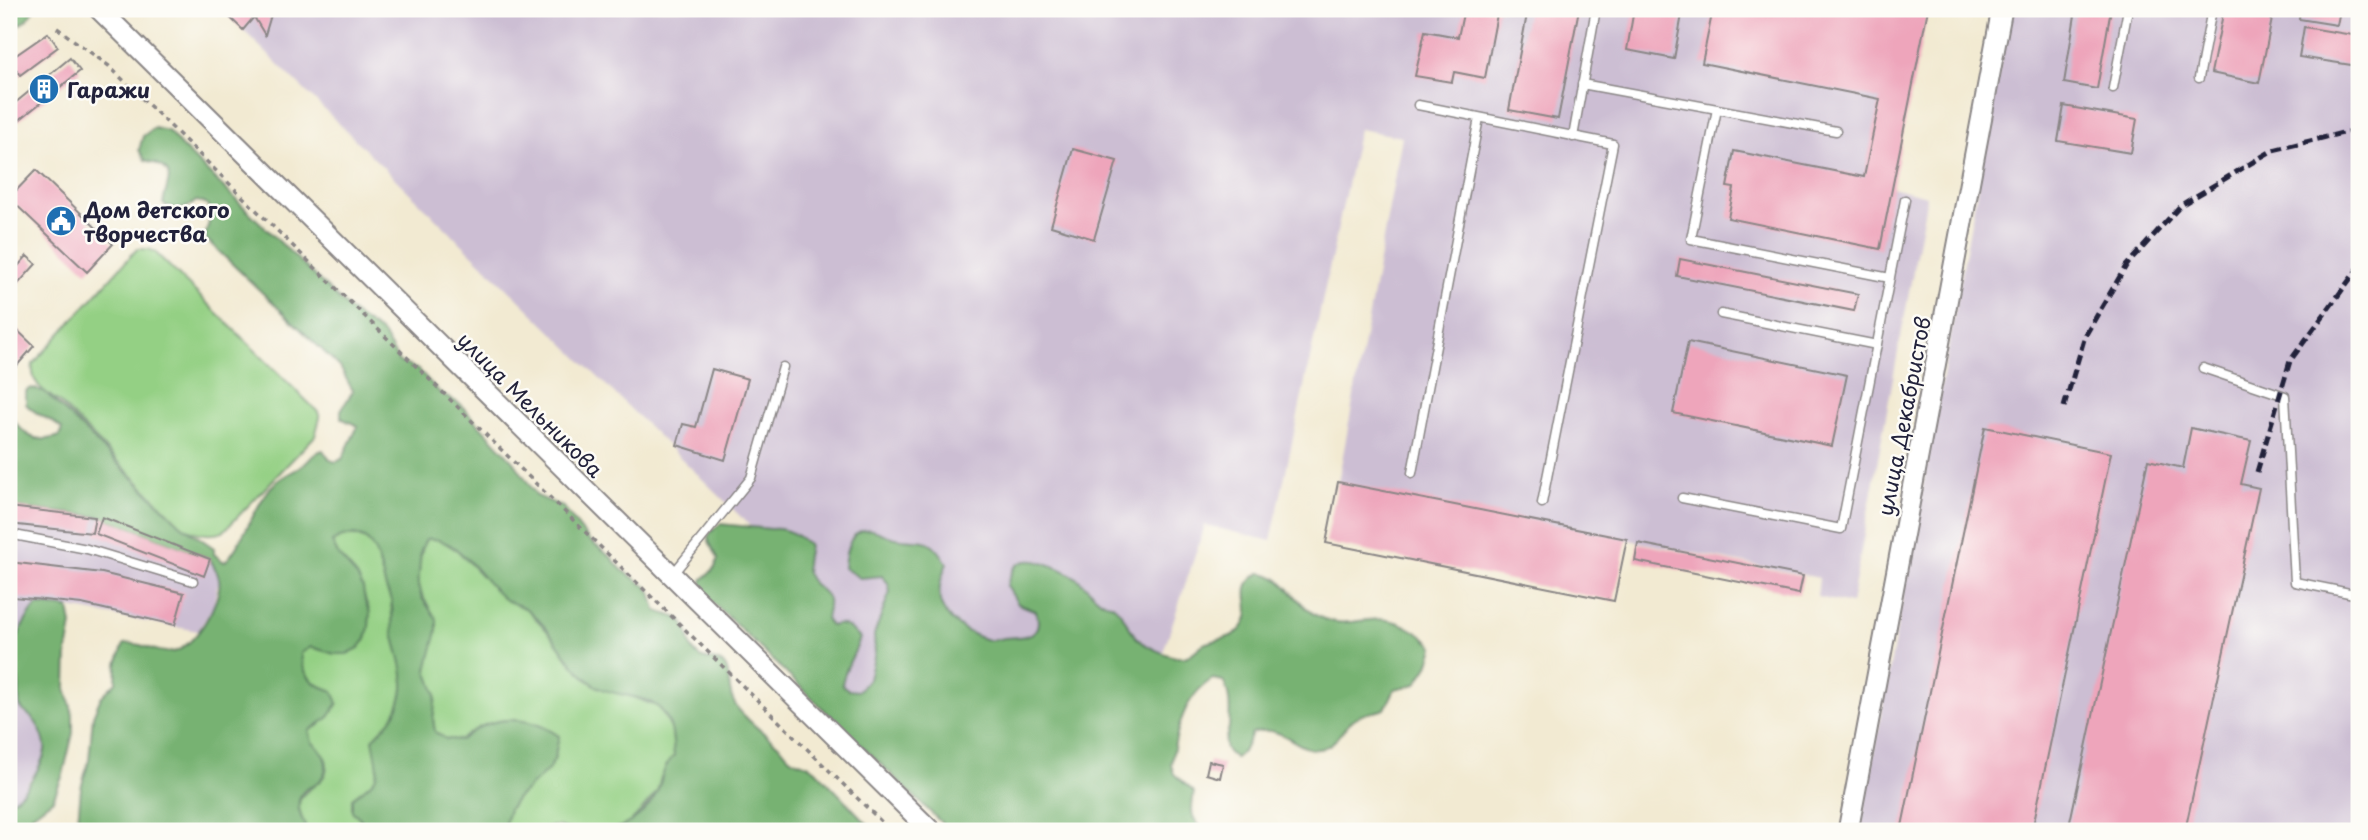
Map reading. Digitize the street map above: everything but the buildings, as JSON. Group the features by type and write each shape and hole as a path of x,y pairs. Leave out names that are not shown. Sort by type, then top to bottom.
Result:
{"street":[{"name":"улица Мельникова","path":"100,9 931,831"},
{"name":"улица Декабристов","path":"1848,831 2002,9"}],"lane":[{"path":"1573,137 1596,9"},
{"path":"2113,88 2128,9"},
{"path":"2199,78 2213,9"},
{"path":"1583,84 1836,131"},
{"path":"1419,105 1613,144 1542,503"},
{"path":"1717,109 1691,239 1890,278"},
{"path":"1412,473 1479,118"},
{"path":"1682,498 1841,529 1905,200"},
{"path":"1721,314 1877,345"},
{"path":"672,575 751,478 783,367"},
{"path":"2203,368 2285,396 2295,582 2359,595"},
{"path":"9,534 87,549 193,581"}],"path":[{"path":"57,28 109,66 891,831"}],"shaded area":[{"path":"263,9 1928,9 1891,187 1927,196 1851,604 1817,597 1819,578 1338,482 1402,137 1359,129 1271,541 1205,525 1104,831 974,831 769,637 787,562 243,30 254,17 265,34"},
{"path":"2010,9 2359,9 2359,831 1860,831"},
{"path":"9,507 102,517 210,559 219,578 213,606 198,631 59,606 37,605 20,629 16,667 24,713 38,726 45,745 45,754 42,764 27,783 23,794 9,801"}],"green space":[{"path":"9,9 34,9 27,19 9,31"},
{"path":"154,128 168,131 353,313 383,334 399,362 419,370 439,392 460,404 515,463 537,496 563,507 589,540 612,558 621,569 647,587 656,610 682,621 696,654 725,666 732,698 745,716 790,757 815,769 874,831 609,831 638,816 650,804 658,790 665,767 674,756 672,732 665,715 647,701 596,686 577,669 546,628 528,610 501,597 454,548 436,539 426,539 421,550 418,586 422,598 437,619 437,631 427,670 436,695 433,719 435,732 446,739 461,740 484,725 509,720 522,721 559,736 554,760 548,770 517,798 509,809 503,831 359,831 361,819 352,811 352,798 375,779 378,768 373,739 398,708 403,678 393,632 392,604 376,553 364,539 345,536 332,542 363,588 370,613 369,627 366,639 359,648 347,654 335,654 311,647 301,653 306,673 319,686 333,691 338,703 329,717 309,731 312,742 324,756 326,767 321,779 306,789 300,797 299,807 305,825 304,831 77,831 81,788 89,760 93,716 101,697 116,682 117,664 124,644 172,652 189,643 211,611 219,588 219,579 210,559 102,517 9,507 9,414 25,433 36,439 60,436 62,429 26,404 26,391 32,388 45,392 181,525 214,548 214,554 224,562 230,557 261,501 274,484 320,451 323,450 330,460 336,462 342,459 358,426 341,418 341,410 353,391 340,367 205,238 211,215 209,206 196,201 181,209 163,204 169,175 163,167 145,160 139,150 143,136"},
{"path":"137,249 155,252 318,412 320,418 315,436 223,532 201,534 181,525 59,402 40,387 34,377 33,364"},
{"path":"720,524 781,529 796,535 809,546 807,572 810,580 828,599 826,619 831,626 844,625 860,638 843,679 842,685 849,690 858,691 869,679 875,653 874,635 890,592 888,583 882,576 860,578 844,568 850,541 865,530 929,542 934,546 947,563 940,586 940,600 946,614 958,626 988,640 1024,636 1035,631 1038,620 1036,611 1018,604 1007,586 1017,565 1034,561 1051,565 1075,577 1097,597 1117,609 1140,641 1173,656 1187,656 1203,644 1229,637 1241,629 1248,614 1248,585 1260,573 1278,579 1307,608 1324,619 1346,622 1377,619 1400,623 1427,639 1434,647 1428,666 1416,684 1395,689 1385,709 1365,714 1350,722 1332,743 1323,748 1306,747 1283,735 1264,731 1252,733 1243,752 1235,758 1225,746 1230,709 1226,687 1223,681 1213,679 1203,686 1194,695 1183,716 1171,765 1174,774 1194,792 1192,814 1205,831 950,831 703,593 702,580 715,568 718,559 708,537"},
{"path":"342,536 355,536 366,540 375,549 391,600 393,631 403,666 403,693 376,753 377,775 371,784 352,798 361,819 359,831 304,831 299,802 303,795 321,780 327,764 323,754 311,742 309,730 320,725 333,691 319,686 310,678 303,667 301,653 311,647 335,654 370,613 357,576 339,556 332,542"},
{"path":"437,538 458,551 504,599 527,609 587,680 659,707 672,730 674,756 661,777 657,792 630,824 609,831 574,831 557,826 539,831 503,831 509,809 517,798 548,770 554,760 559,736 534,724 509,720 484,725 461,740 446,739 435,732 433,719 436,695 427,670 430,656 430,608 421,592 418,575 426,539"},
{"path":"37,605 69,608 72,625 67,652 66,688 73,715 73,733 63,775 53,799 33,814 19,831 9,831 9,801 27,786 45,752 38,726 20,706 15,663 20,632"}],"railway":[{"path":"2064,407 2085,336 2126,266 2181,205 2273,150 2359,129"},
{"path":"2257,472 2290,361 2359,267"}],"place":[{"name":"Гаражи","path":"44,89"},
{"name":"Дом детского творчества","path":"61,221"}]}
